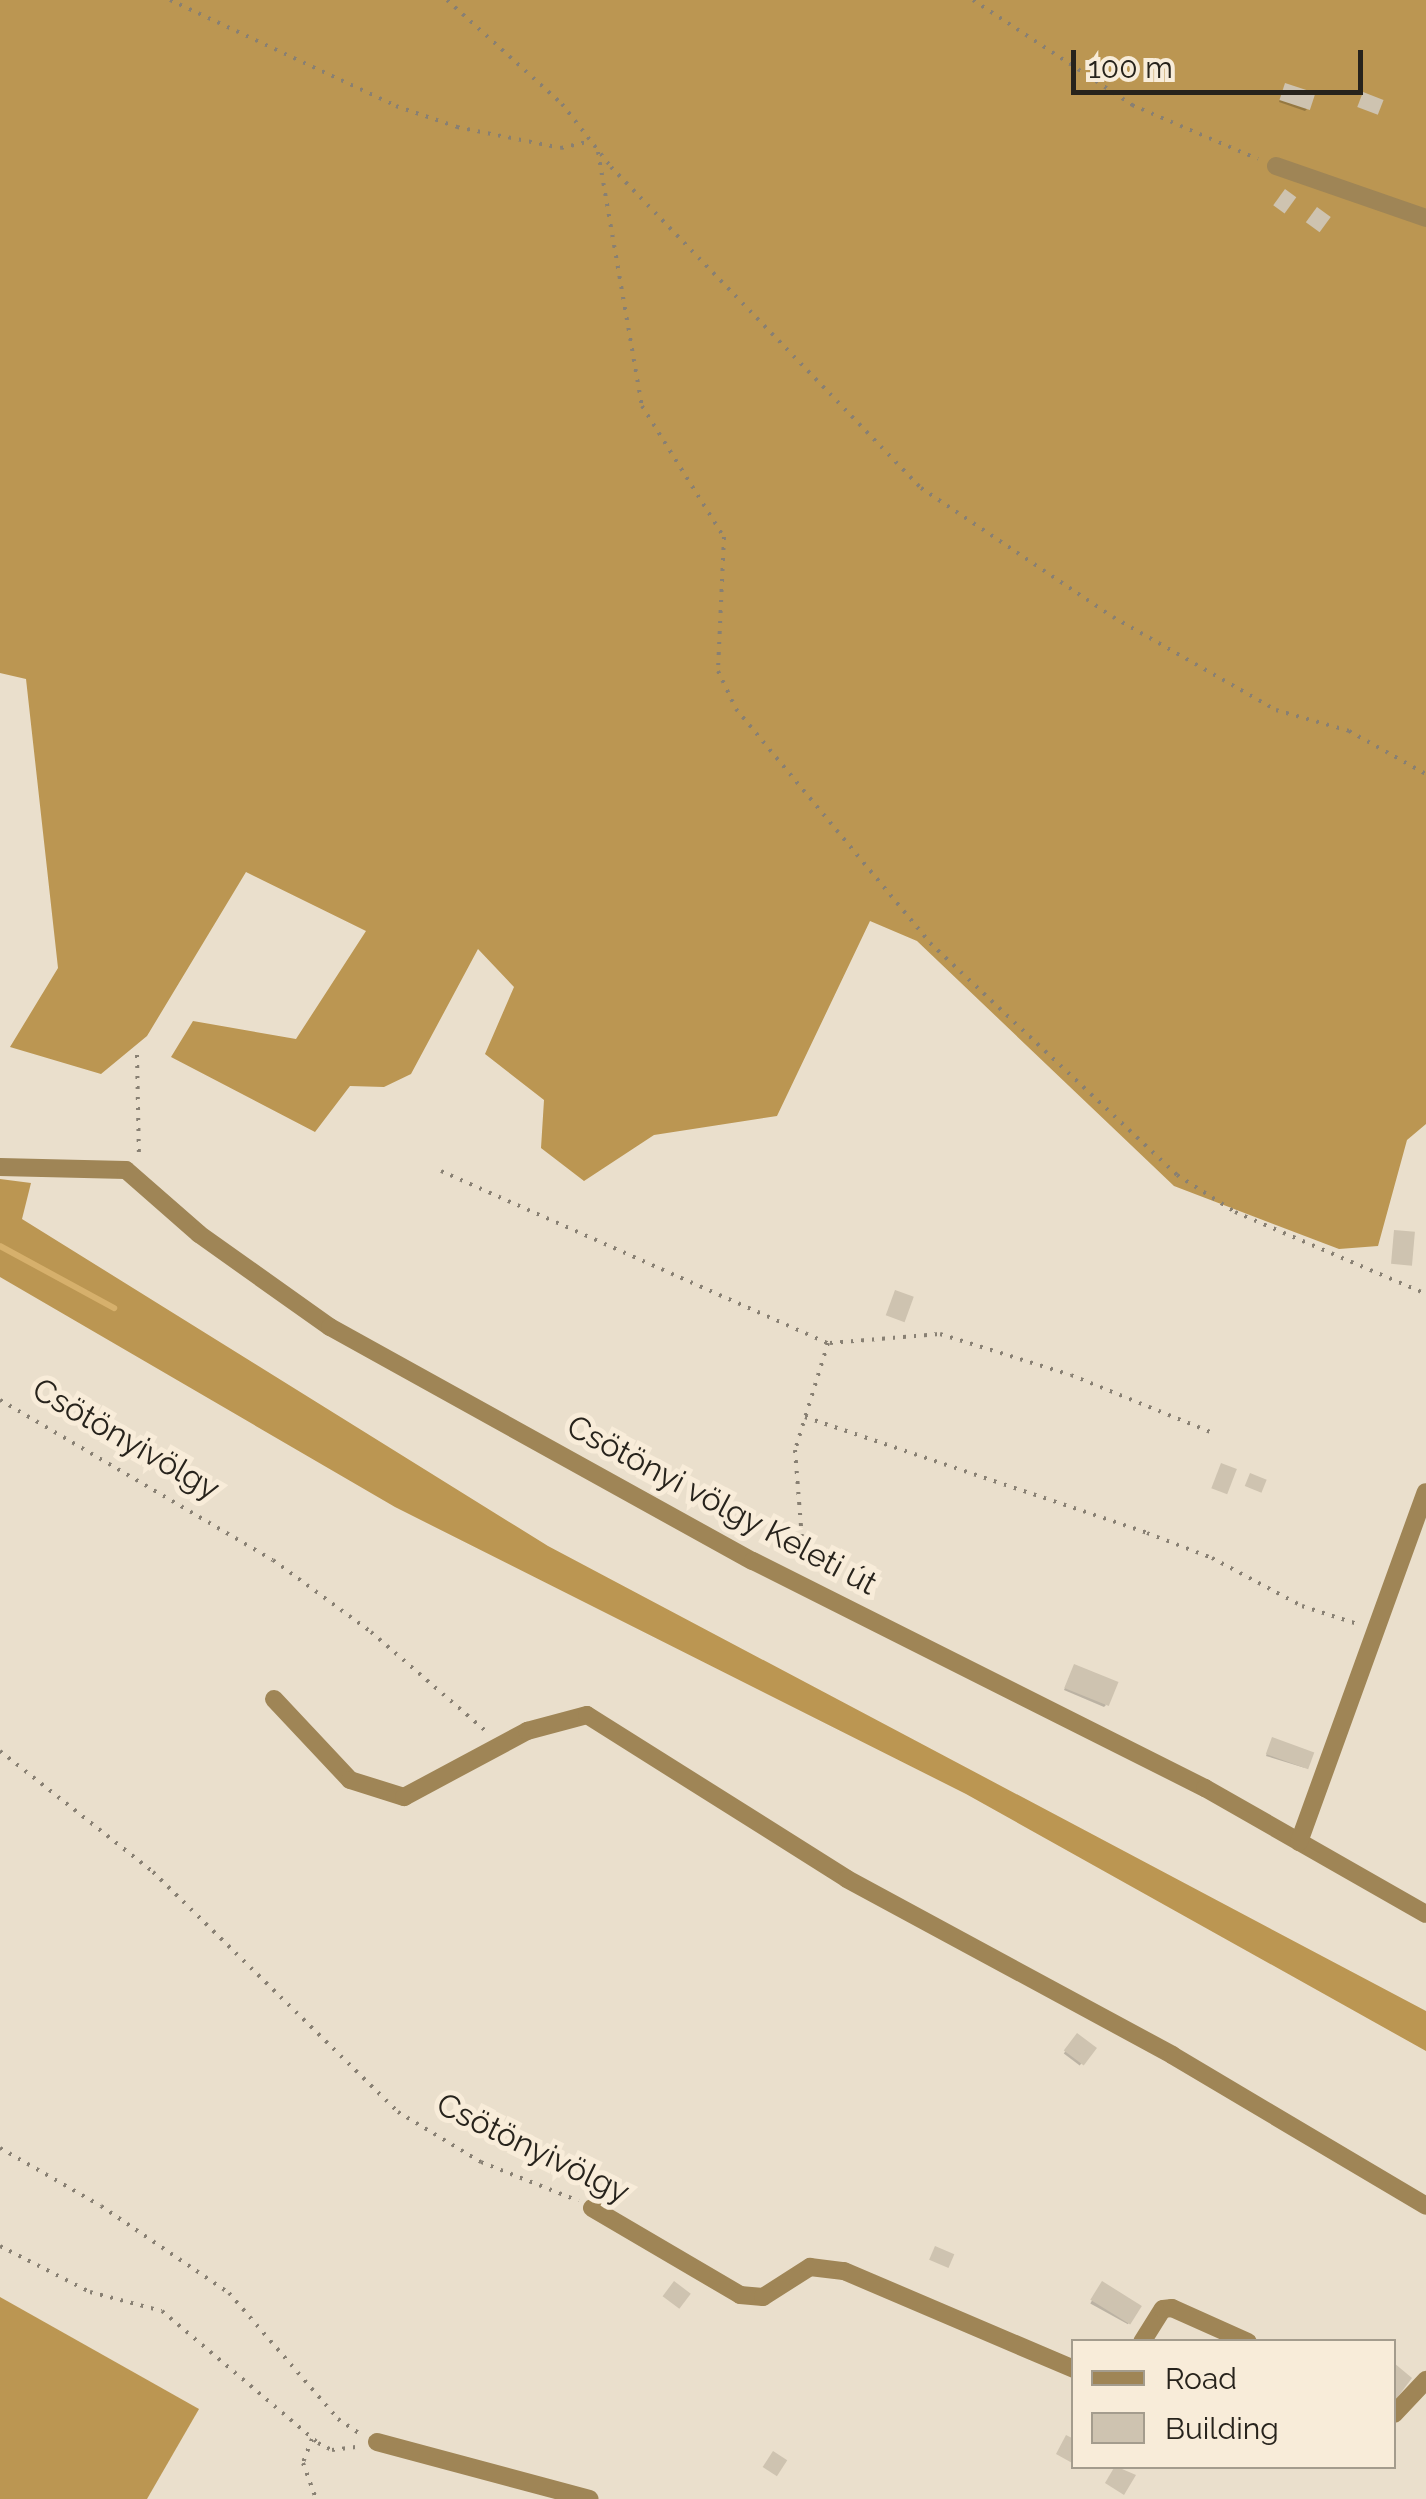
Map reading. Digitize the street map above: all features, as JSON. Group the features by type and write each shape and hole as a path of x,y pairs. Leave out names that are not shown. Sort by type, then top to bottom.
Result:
{"street":[{"path":"1276,166 1426,218"},
{"name":"Csötönyi völgy Keleti út","path":"0,1167 107,1166 126,1170 199,1234 330,1328 808,1588 1299,1842 1426,1914"},
{"path":"1299,1842 1426,1492"},
{"path":"274,1699 350,1780 374,1792 404,1797 478,1763 512,1739 587,1715 623,1732 696,1788 848,1879 1172,2055 1426,2206"},
{"name":"Csötönyivölgy","path":"592,2208 740,2296 763,2298 810,2267 844,2271 1071,2368"},
{"path":"1144,2339 1162,2310 1172,2308 1241,2339"},
{"path":"1396,2412 1426,2380"},
{"path":"377,2442 590,2499"}],"path":[{"path":"170,0 396,106 457,127 560,148 591,141"},
{"path":"447,0 562,104 598,152 920,488 1113,617 1276,710 1349,731 1426,774"},
{"path":"973,0 1132,105 1276,166"},
{"path":"598,152 642,406 724,536 718,671 736,710 930,943 1177,1175 1235,1212 1426,1294"},
{"path":"137,1055 139,1161 152,1191"},
{"path":"442,1171 828,1343 940,1334 1055,1376 1071,1375 1211,1432"},
{"path":"808,1588 795,1450 828,1343"},
{"name":"Csötönyivölgy","path":"0,1400 272,1560 372,1632 473,1723 512,1739"},
{"path":"804,1417 1147,1533 1212,1558 1302,1606 1376,1630"},
{"name":"Csötönyivölgy","path":"0,1751 153,1872 398,2112 444,2144 592,2208"},
{"path":"0,2148 101,2206 229,2293 338,2419 377,2442"},
{"path":"0,2246 90,2292 162,2311 312,2438 332,2450 377,2442"},
{"path":"312,2438 302,2463 316,2499"}],"shaded area":[{"path":"0,0 1426,0 1426,1124 1407,1140 1378,1246 1339,1249 1174,1186 917,941 870,921 777,1116 654,1135 584,1181 541,1148 544,1100 485,1054 514,987 478,949 411,1074 384,1087 350,1086 315,1132 171,1057 193,1021 296,1039 366,931 246,872 147,1036 101,1074 10,1047 58,968 26,679 0,673"},
{"path":"0,1179 31,1183 22,1219 548,1546 1426,2011 1426,2051 966,1794 395,1507 0,1277"},
{"path":"0,2297 199,2409 147,2499 0,2499"}],"building":[{"path":"1285,83 1315,93 1310,110 1279,100"},
{"path":"1363,92 1384,100 1378,115 1357,107"},
{"path":"1285,189 1296,197 1285,213 1273,205"},
{"path":"1317,207 1331,217 1320,232 1306,222"},
{"path":"1394,1230 1415,1232 1412,1266 1391,1264"},
{"path":"895,1290 914,1297 905,1322 886,1315"},
{"path":"1221,1463 1237,1469 1227,1494 1211,1488"},
{"path":"1250,1473 1267,1480 1261,1493 1245,1486"},
{"path":"1074,1664 1119,1682 1109,1706 1064,1688"},
{"path":"1272,1737 1314,1752 1308,1769 1266,1754"},
{"path":"1077,2033 1097,2048 1084,2066 1064,2051"},
{"path":"935,2246 954,2254 948,2268 929,2260"},
{"path":"674,2281 691,2294 679,2309 663,2296"},
{"path":"1102,2281 1142,2306 1130,2325 1090,2300"},
{"path":"1396,2365 1412,2378 1396,2399"},
{"path":"1066,2435 1071,2438 1071,2462 1056,2454"},
{"path":"773,2451 787,2460 777,2476 763,2467"},
{"path":"1113,2469 1136,2475 1124,2495 1105,2483"}],"waterway":[{"path":"0,1246 114,1308"}]}
